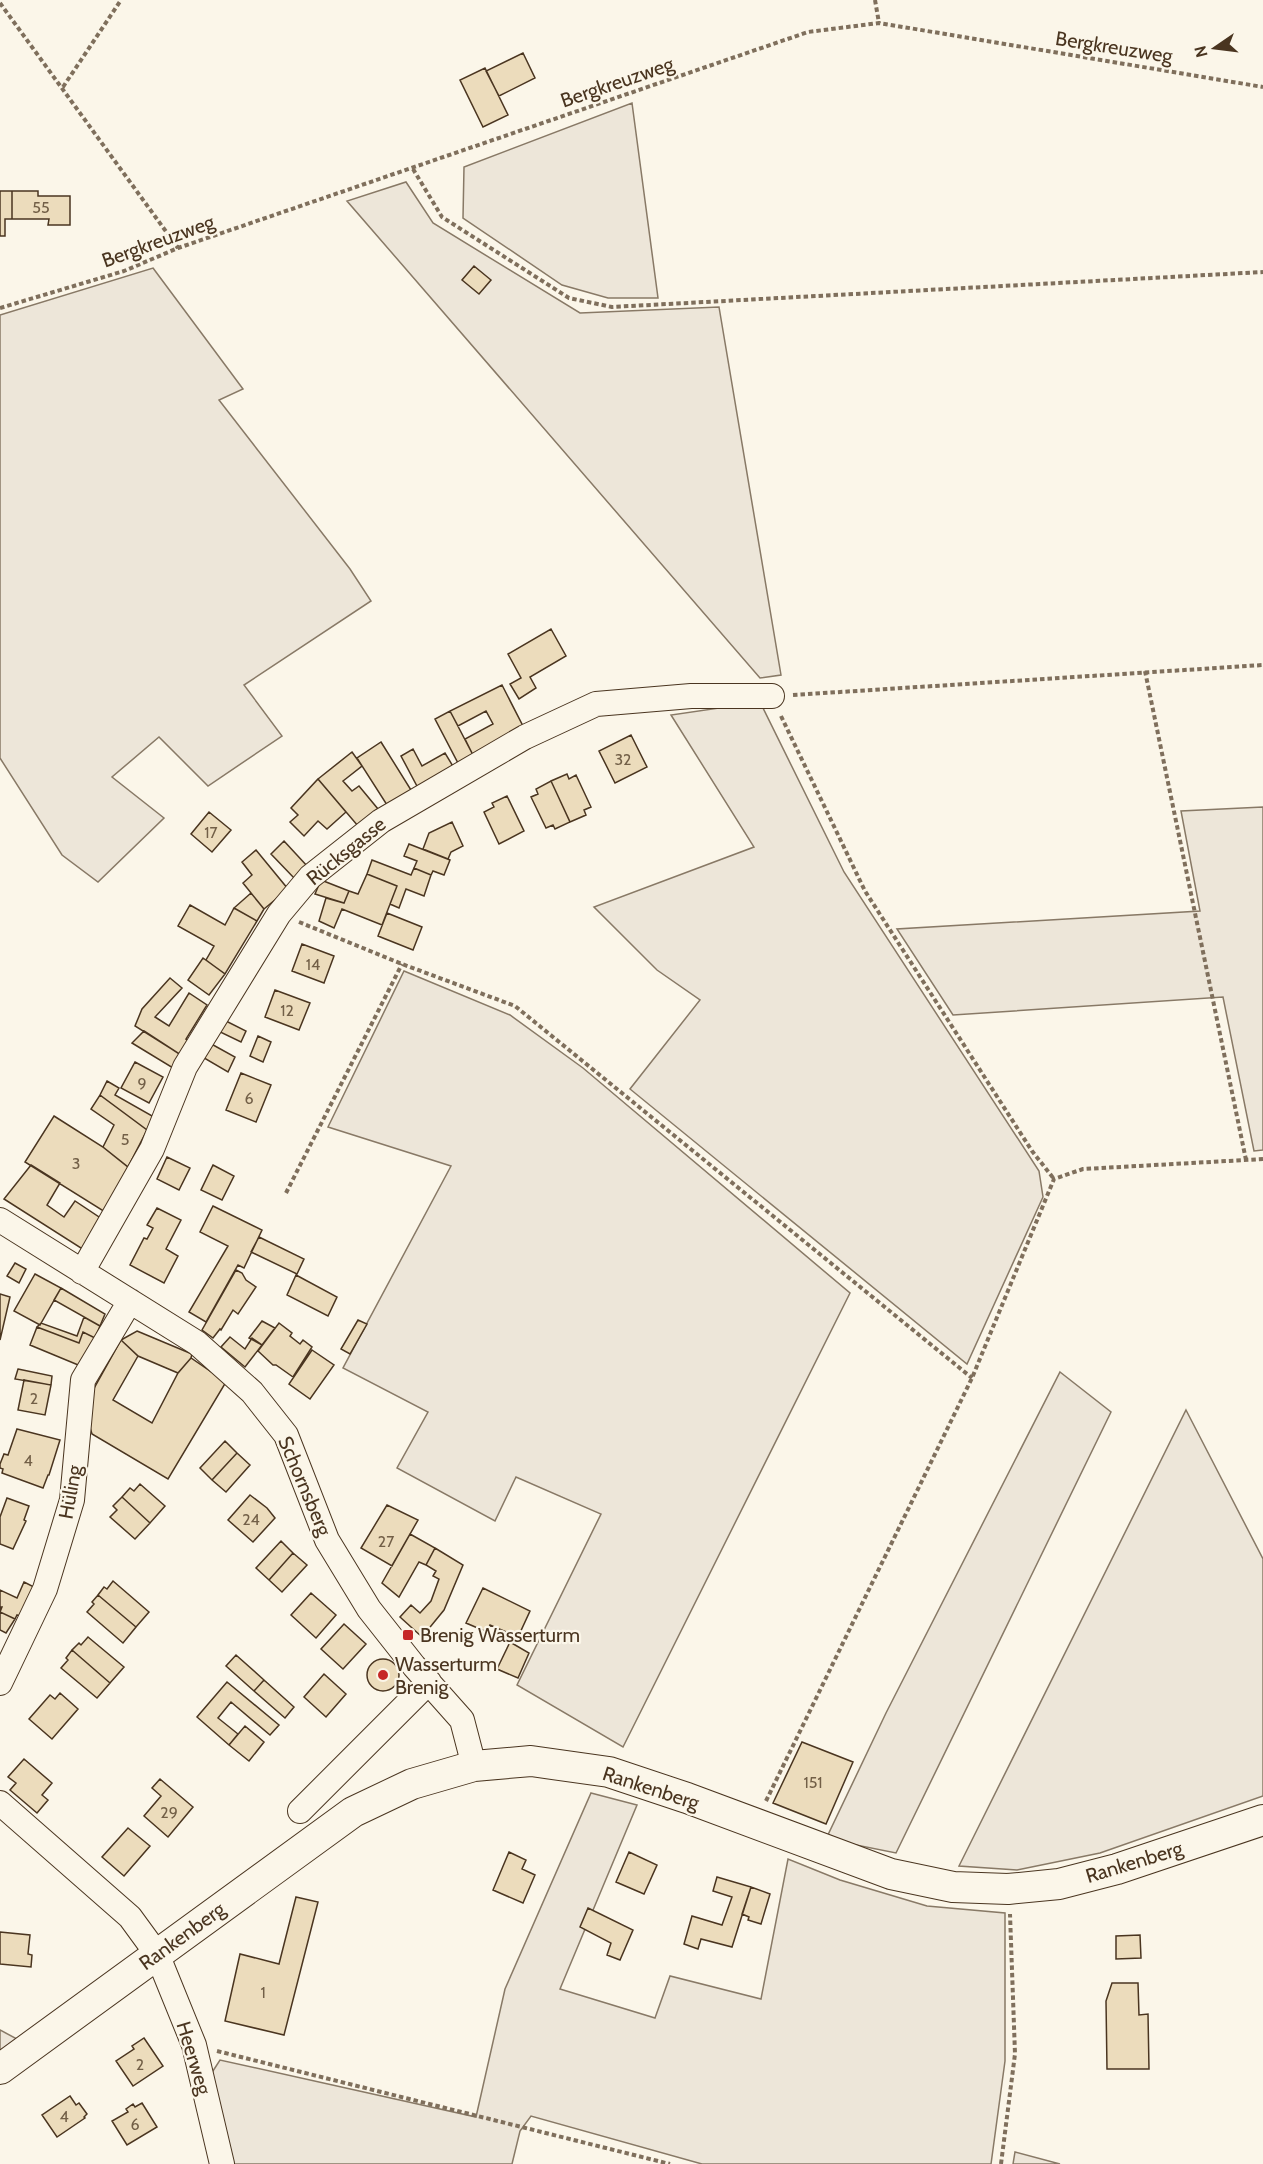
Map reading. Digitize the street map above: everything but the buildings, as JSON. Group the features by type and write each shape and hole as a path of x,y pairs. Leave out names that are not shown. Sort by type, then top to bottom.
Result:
{"main road":[{"name":"Rankenberg","path":"0,2069 353,1812 412,1784 474,1766 531,1761 609,1772 687,1798 891,1874 953,1887 1008,1889 1059,1884 1117,1869 1263,1820"}],"street":[{"name":"Rücksgasse","path":"82,1272 152,1149 185,1067 279,914 310,877 381,821 525,737 596,704 691,696 771,696"},
{"name":"Schornsberg","path":"0,1220 197,1343 252,1392 286,1435 327,1540 369,1609 414,1666 462,1720 474,1766"},
{"name":"Hüling","path":"0,1683 45,1589 72,1500 83,1380 130,1301"},
{"path":"300,1811 429,1682"},
{"path":"0,1803 130,1917 156,1954"},
{"name":"Heerweg","path":"156,1954 194,2045 222,2164"}],"path":[{"path":"63,87 121,0"},
{"path":"875,0 879,23"},
{"path":"0,3 178,248"},
{"name":"Bergkreuzweg","path":"0,308 124,271 178,248 808,32 879,23 1263,87"},
{"path":"413,169 442,217 569,298 612,307 1263,272"},
{"path":"1054,1179 1032,1151 864,891 771,696 1263,665"},
{"path":"1145,671 1246,1160"},
{"path":"279,914 402,964 515,1006 972,1378"},
{"path":"286,1193 402,964"},
{"path":"754,1824 972,1378 1054,1179 1083,1169 1263,1159"},
{"path":"1001,2164 1015,2054 1008,1889"},
{"path":"194,2045 670,2164"}],"shaded area":[{"path":"632,103 658,298 608,298 562,285 463,218 464,167"},
{"path":"406,182 433,223 580,313 719,307 781,675 760,678 347,201"},
{"path":"153,268 243,389 219,400 350,569 371,601 244,685 282,736 208,786 159,737 112,777 164,818 98,882 62,855 0,758 0,315"},
{"path":"760,702 844,872 1039,1171 1043,1197 967,1364 630,1089 700,1000 657,970 594,907 754,847 671,715"},
{"path":"1263,807 1263,1150 1254,1151 1223,997 953,1015 897,929 1200,911 1181,811"},
{"path":"404,971 510,1015 583,1068 850,1293 623,1747 517,1685 601,1514 516,1477 495,1521 397,1468 428,1412 343,1368 451,1166 328,1127"},
{"path":"1060,1372 1111,1412 896,1853 826,1839 886,1713"},
{"path":"1186,1410 1263,1559 1263,1796 1100,1853 1017,1870 959,1866"},
{"path":"591,1793 637,1805 560,1989 655,2018 670,1976 761,1999 788,1859 840,1880 927,1906 1005,1913 1005,2061 991,2164 702,2164 531,2116 520,2131 512,2164 234,2164 211,2074 220,2060 476,2117 505,1989"},
{"path":"0,2030 19,2040 0,2054"},
{"path":"1015,2152 1060,2164 1013,2164"}],"place":[{"name":"Brenig Wasserturm","path":"408,1635"},
{"name":"Wasserturm Brenig","path":"383,1675"}]}
